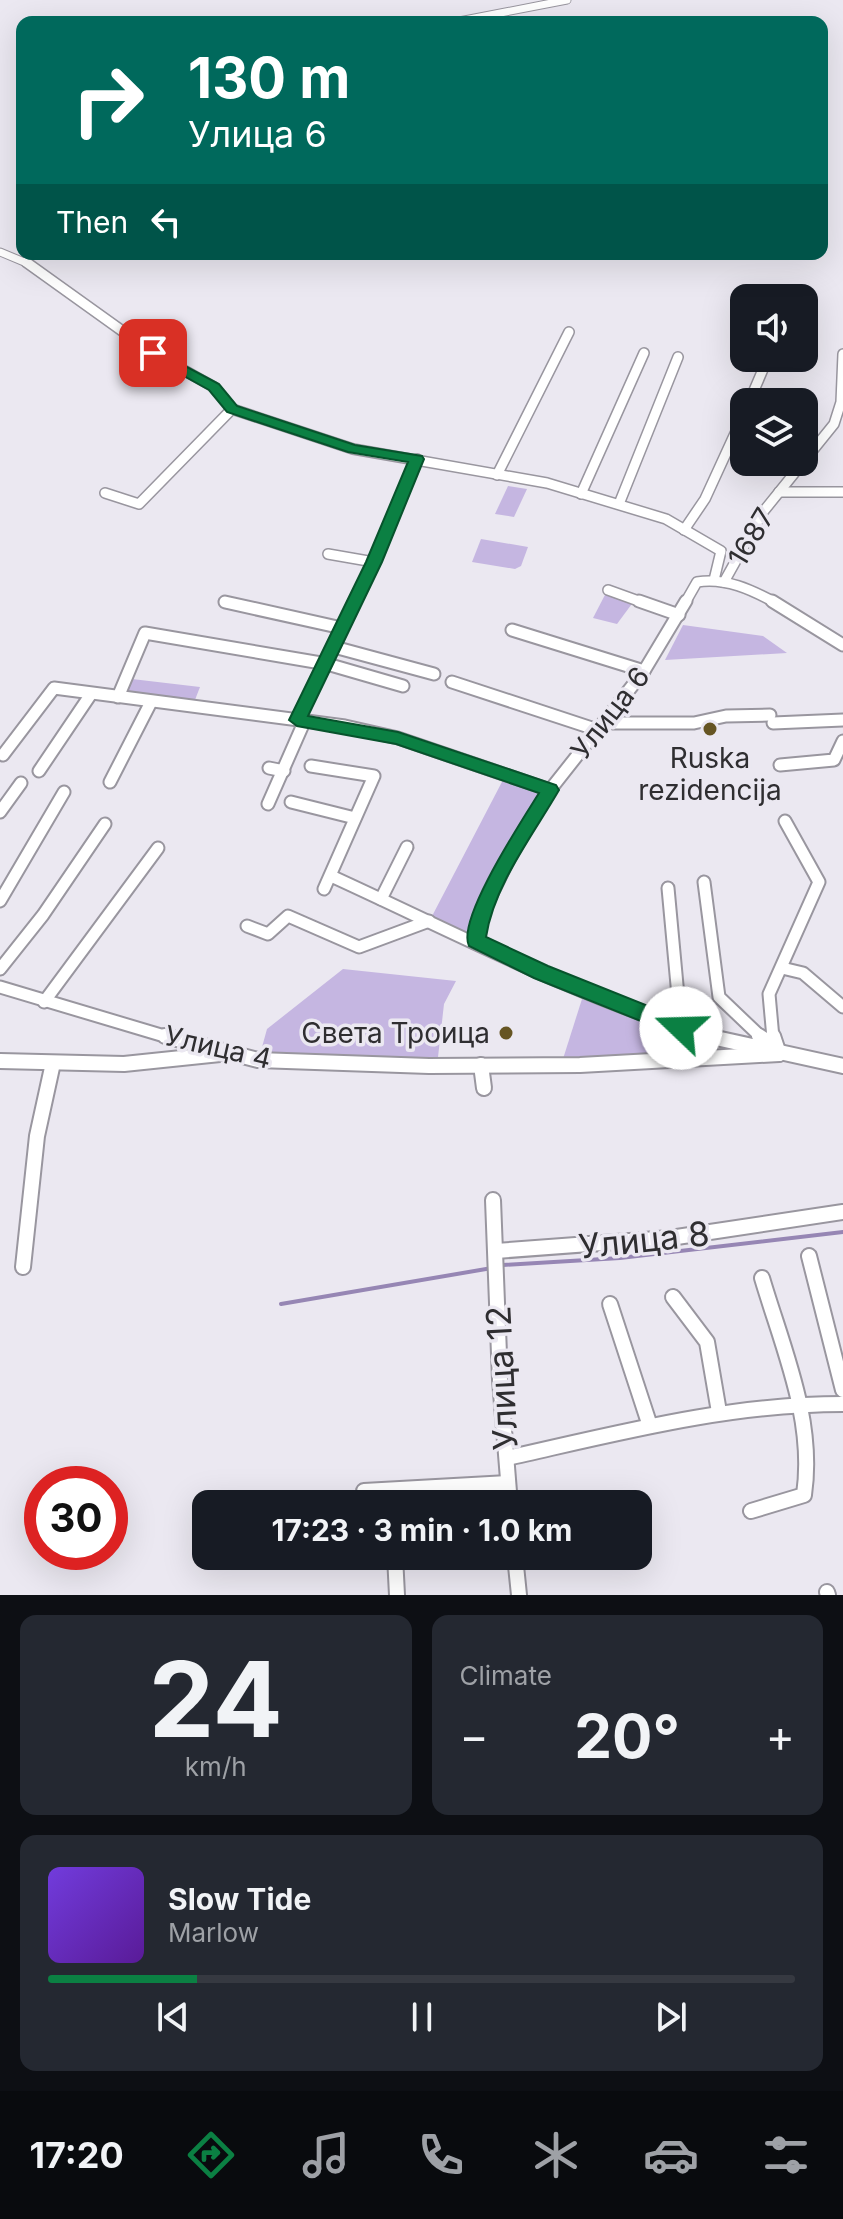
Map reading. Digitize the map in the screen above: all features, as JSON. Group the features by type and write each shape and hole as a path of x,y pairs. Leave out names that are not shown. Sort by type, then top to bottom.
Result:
{"street":[{"path":"485,16 567,0"},
{"path":"20,260 153,353 214,387 232,409 353,449 547,483 666,519 721,551 719,581 760,595 843,645"},
{"path":"497,475 569,332"},
{"path":"581,494 644,353"},
{"path":"619,504 678,357"},
{"name":"1687","path":"719,581 779,492 841,415 842,358"},
{"path":"105,493 139,504 232,409"},
{"path":"828,431 843,433"},
{"path":"684,530 705,499 730,445"},
{"path":"268,804 284,771 301,720 374,562 417,459"},
{"name":"1687","path":"779,492 843,492"},
{"path":"328,554 374,562"},
{"name":"Улица 6","path":"476,940 479,920 510,857 550,790 644,671 697,582 719,581"},
{"path":"608,590 679,615"},
{"path":"225,602 342,628"},
{"path":"512,630 644,671"},
{"path":"118,697 145,633 327,664 403,686"},
{"path":"334,647 434,674"},
{"path":"452,682 601,727 694,723 726,716 843,720"},
{"path":"3,755 54,688 301,720 398,738 550,790"},
{"path":"39,771 91,694"},
{"path":"110,782 151,702"},
{"path":"780,765 834,760 843,741"},
{"path":"311,766 374,776 324,889"},
{"path":"269,768 284,771"},
{"path":"0,812 21,783"},
{"path":"0,901 64,792"},
{"path":"291,802 355,818"},
{"path":"776,1050 769,994 819,882 814,864 794,841 785,821"},
{"path":"0,969 43,915 105,824"},
{"path":"381,899 407,847"},
{"path":"44,1002 158,848"},
{"path":"331,876 541,972 681,1028 843,1066"},
{"path":"704,882 719,997 748,1028 776,1050"},
{"path":"668,888 681,1028"},
{"path":"247,926 268,934 288,916 359,947 429,921"},
{"path":"782,968 803,973 843,1007"},
{"name":"Улица 4","path":"0,987 224,1053 308,1063 580,1065 776,1050"},
{"path":"0,1061 124,1064 224,1053"},
{"path":"23,1267 37,1136 53,1063"},
{"path":"481,1065 484,1088"},
{"path":"493,1200 496,1251"},
{"name":"Улица 8","path":"496,1251 570,1249 728,1231 843,1212"},
{"name":"Улица 12","path":"496,1251 509,1490"},
{"path":"809,1256 843,1390"},
{"path":"751,1511 804,1495 809,1461 797,1402 762,1278"},
{"path":"673,1297 707,1342 719,1412"},
{"path":"610,1304 650,1426"},
{"path":"507,1458 719,1412 797,1402 843,1404"},
{"path":"382,1490 508,1483"},
{"path":"396,1570 397,1595"},
{"path":"516,1570 519,1595"}],"shaded area":[{"path":"508,486 527,489 514,517 495,514"},
{"path":"481,539 528,547 521,566 515,569 472,562"},
{"path":"607,591 634,601 617,624 593,618"},
{"path":"683,625 763,636 787,653 665,660"},
{"path":"132,679 200,687 193,705 124,696"},
{"path":"504,778 540,792 541,796 474,917 469,934 430,920"},
{"path":"343,969 456,981 444,1004 437,1066 259,1058 267,1029"},
{"path":"582,999 715,1043 712,1054 562,1062"}],"waterway":[{"path":"503,1265 620,1258 843,1232"},
{"path":"281,1304 492,1268"}],"place":[{"name":"Ruska rezidencija","path":"710,729"},
{"name":"Света Троица","path":"506,1033"}],"route":[{"path":"153,353 214,387 232,409 353,449 417,459 374,562 327,664 297,720 345,726 398,738 550,790 510,857 479,920 476,940 541,972 681,1028"}]}
